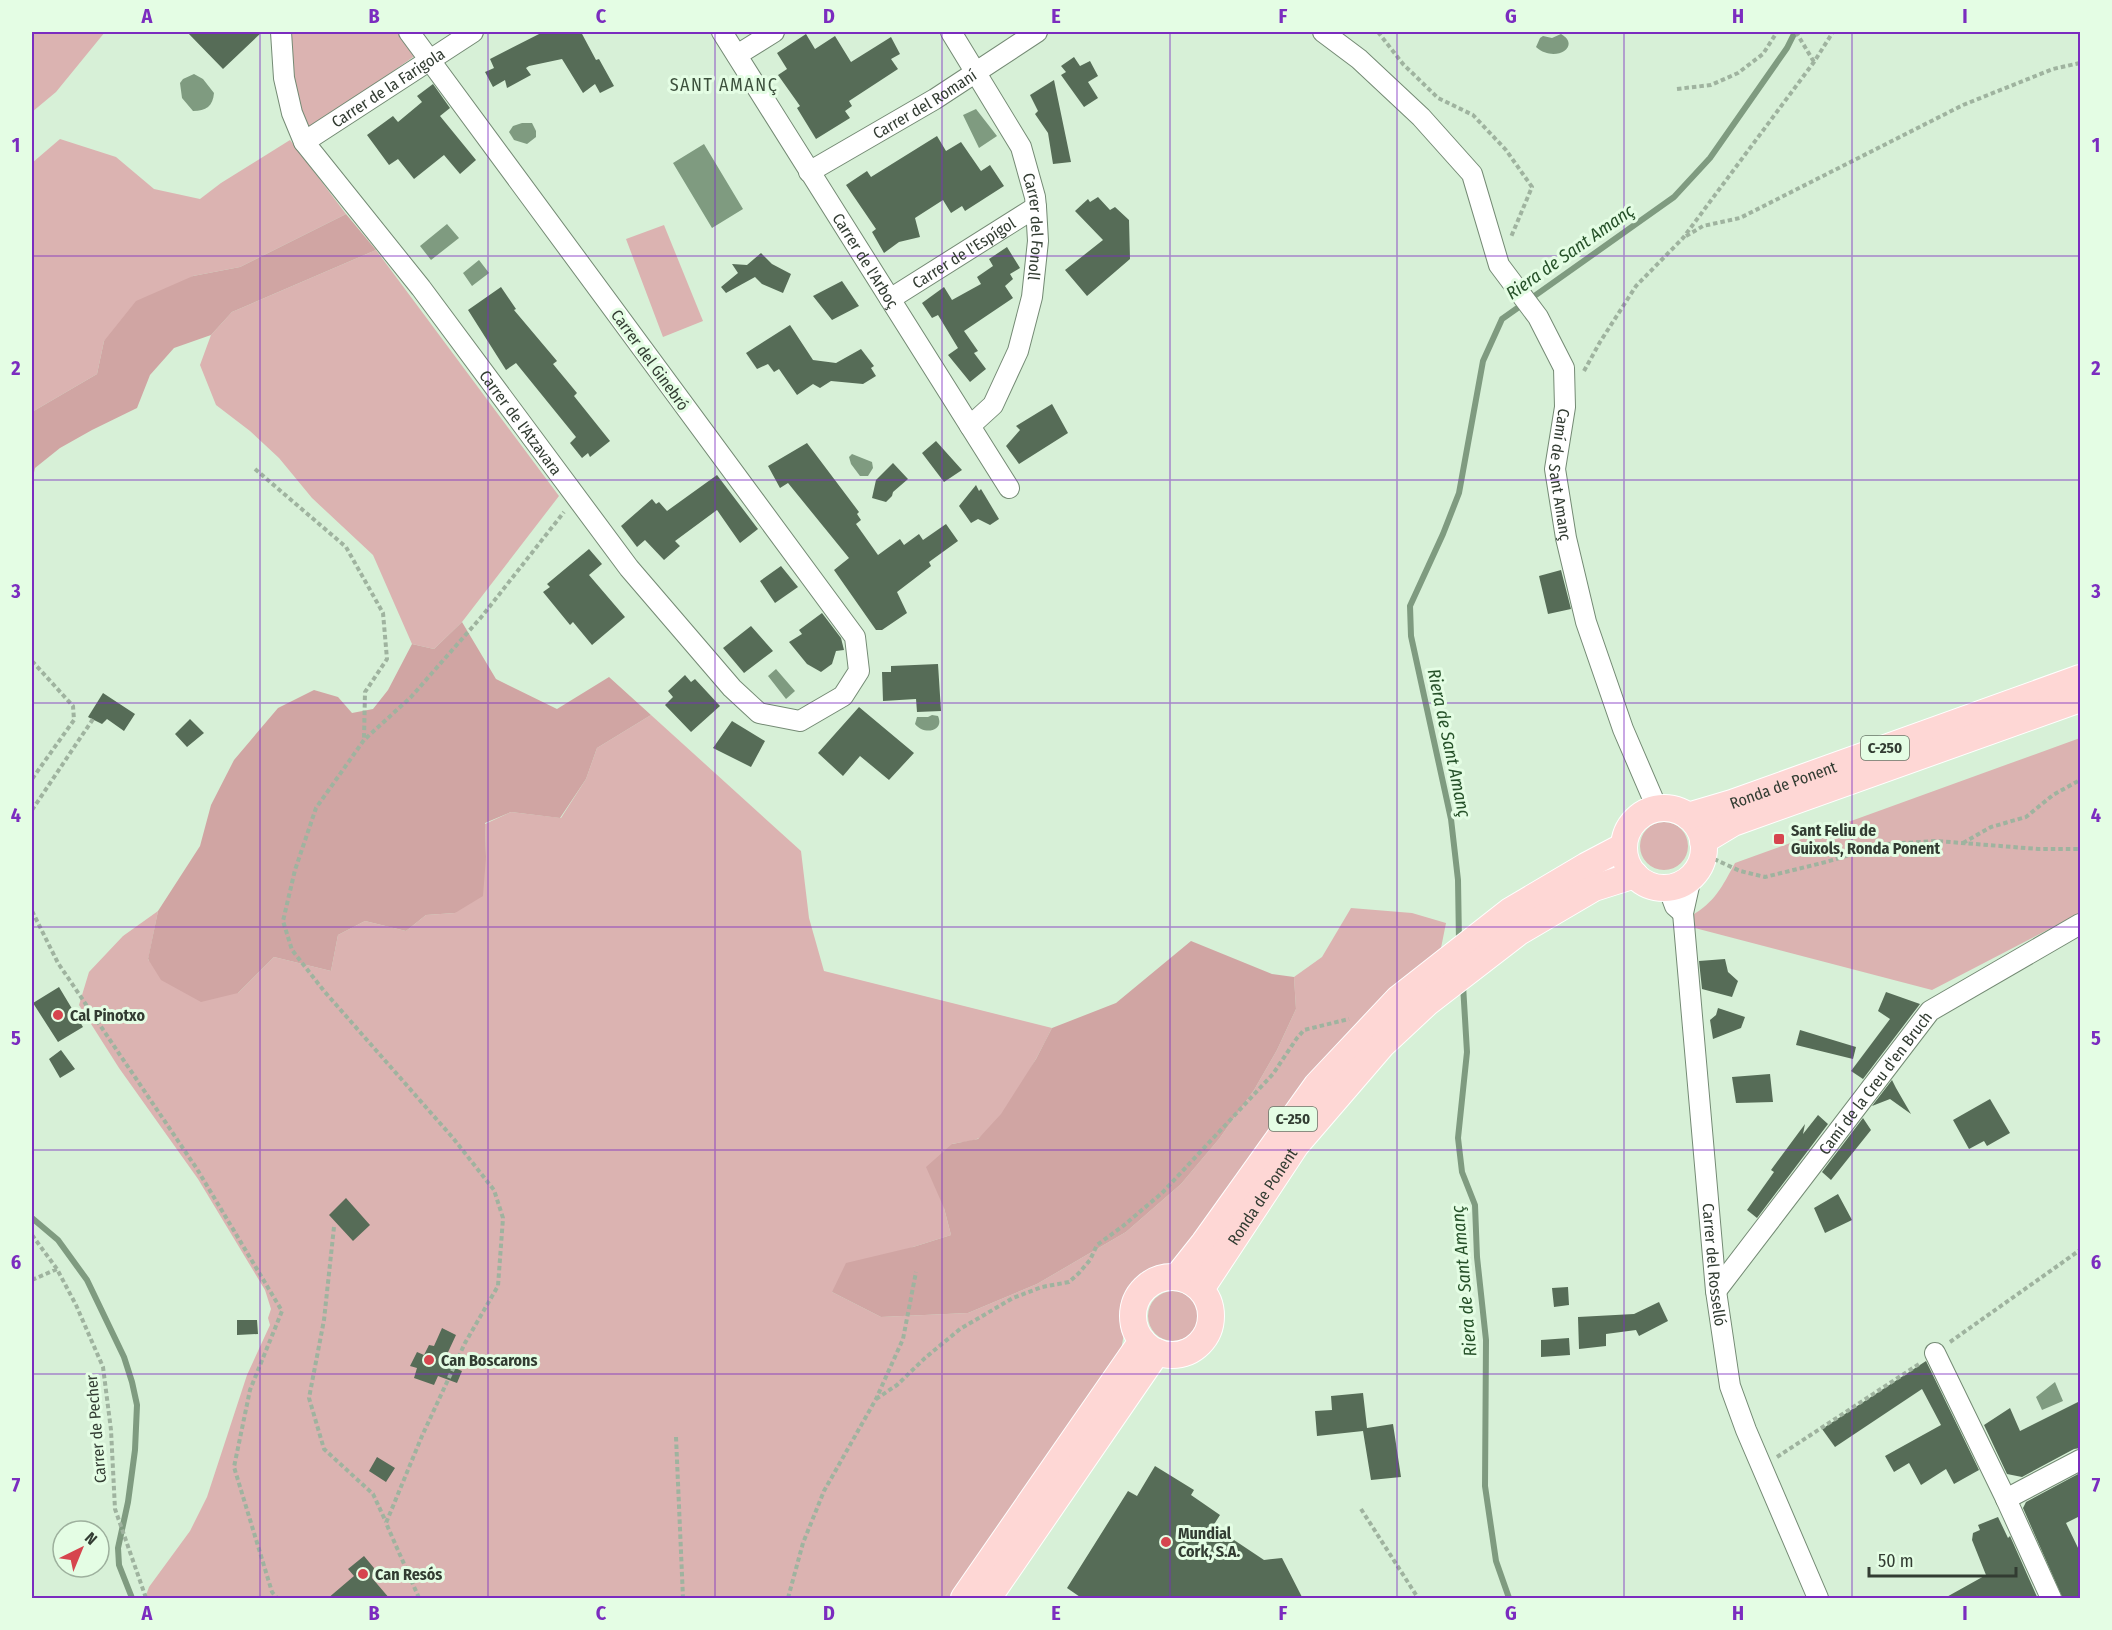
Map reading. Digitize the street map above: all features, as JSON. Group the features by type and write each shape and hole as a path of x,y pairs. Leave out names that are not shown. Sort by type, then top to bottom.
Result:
{"main road":[{"name":"Ronda de Ponent","path":"1688,816 1732,803 2080,678"},
{"name":"C-250","path":"1703,847 1733,823 2080,699"},
{"path":"1657,808 1673,809 1688,816 1698,827 1703,847 1699,866 1679,882 1650,885 1635,875 1626,862 1624,846 1626,833 1634,821 1644,813 1657,808"},
{"name":"C-250","path":"1177,1277 1317,1085 1398,999 1427,976 1515,921 1586,866 1624,846"},
{"name":"C-250","path":"1515,921 1594,888 1635,875"},
{"name":"Ronda de Ponent","path":"1201,1289 1296,1145 1382,1045 1515,921"},
{"path":"1177,1277 1190,1281 1201,1289 1212,1313 1205,1338 1195,1348 1183,1354 1170,1355 1149,1346 1136,1329 1133,1316 1138,1297 1146,1287 1158,1280 1177,1277"},
{"path":"964,1599 1149,1346"},
{"path":"988,1599 1149,1346"}],"street":[{"name":"Carrer de l'Atzavara","path":"281,32 284,78 292,112 304,142 421,288 629,568 732,688 759,713 800,721 843,696"},
{"name":"Carrer del Ginebró","path":"409,32 855,638 859,671 843,696"},
{"name":"Carrer de la Farigola","path":"304,142 473,32"},
{"name":"Carrer de l'Arboç","path":"722,32 1009,489"},
{"path":"737,55 774,32"},
{"name":"Carrer del Fonoll","path":"951,32 1021,147 1035,197 1038,241 1032,297 1018,351 993,405 970,426"},
{"name":"Carrer del Romaní","path":"809,172 935,99 1037,32"},
{"name":"Camí de Sant Amanç","path":"1323,32 1359,59 1422,117 1472,174 1498,265 1538,317 1564,368 1565,407 1555,469 1566,538 1586,622 1623,729 1657,808"},
{"name":"Carrer de l'Espígol","path":"890,299 1036,207"},
{"name":"Carrer del Rosselló","path":"1679,882 1716,1291 1730,1386 1746,1430 1818,1599"},
{"name":"Camí de la Creu d'en Bruch","path":"1716,1291 1930,1011 2080,924"},
{"path":"1935,1353 2006,1499 2051,1599"},
{"path":"2006,1499 2080,1460"}],"path":[{"path":"1378,32 1403,64 1438,98 1473,115 1506,150 1532,187 1498,265"},
{"path":"1677,89 1711,86 1738,73 1763,54 1777,32"},
{"path":"1796,32 1814,62"},
{"path":"1565,407 1599,342 1635,286 1683,238 1814,62 1833,32"},
{"path":"1683,238 1703,226 1740,218 1963,105 2053,69 2080,63"},
{"path":"255,469 346,547 383,613 387,659 365,692 364,740"},
{"path":"386,1523 422,1436 465,1342 498,1286 503,1218 494,1190 453,1138 324,992 292,950 283,921 295,870 316,808 364,740 411,697 483,615 576,497"},
{"path":"32,661 73,706 74,720 32,779"},
{"path":"32,810 93,719"},
{"path":"1963,843 1991,827 2025,817 2053,795 2080,780"},
{"path":"1703,847 1740,871 1765,877 1886,844 1937,841 2038,849 2080,849"},
{"path":"32,911 58,963 197,1169 282,1311 250,1390 234,1467 272,1592 277,1599"},
{"path":"876,1399 897,1385 960,1329 1013,1298 1042,1287 1069,1282 1090,1260 1096,1245 1162,1193 1273,1074 1304,1030 1360,1016 1371,1027"},
{"path":"334,1227 324,1320 309,1398 324,1449 373,1494 419,1599"},
{"name":"Carrer de Pecher","path":"32,1235 57,1269 103,1366 111,1430 115,1509 146,1599"},
{"path":"1762,1467 1935,1353 2080,1250"},
{"path":"32,1280 57,1269"},
{"path":"788,1599 803,1543 824,1491 876,1399 903,1339 916,1272"},
{"path":"676,1437 683,1599"},
{"path":"1361,1509 1418,1599"}],"shaded area":[{"path":"32,32 105,32 56,92 32,112"},
{"path":"288,32 399,32 416,55 308,131 300,117"},
{"path":"1561,34 1569,43 1564,51 1551,54 1536,47 1543,36 1552,38"},
{"path":"194,74 203,79 214,93 208,107 193,111 182,98 180,83"},
{"path":"976,109 997,136 979,148 963,115"},
{"path":"532,123 536,131 536,137 527,144 514,140 509,132 513,126"},
{"path":"60,139 116,157 154,189 200,199 221,183 290,140 346,214 240,267 193,276 104,341 97,374 32,412 32,163"},
{"path":"704,144 743,209 712,228 673,163"},
{"path":"346,214 376,250 232,312 211,335 174,348 150,375 137,408 60,448 35,468 32,482 32,412 97,374 104,341 136,301 193,276 240,267"},
{"path":"447,224 459,238 431,260 420,246"},
{"path":"664,225 703,321 663,337 626,239"},
{"path":"376,250 559,496 462,622 434,649 412,644 373,555 312,498 279,458 250,431 216,405 200,365 211,335 232,312"},
{"path":"479,260 489,273 472,286 463,273"},
{"path":"852,454 872,462 873,468 868,476 860,476 851,464 849,457"},
{"path":"462,622 496,679 557,709 609,677 651,715 597,748 586,779 560,818 511,812 485,823 486,857 483,896 455,913 426,915 406,931 365,921 338,935 331,971 274,957 238,993 201,1002 161,980 148,959 158,911 200,846 211,805 234,760 278,708 314,690 338,697 352,713 373,709 388,690 412,644 434,649"},
{"path":"776,669 795,691 786,699 768,676"},
{"path":"651,715 801,851 809,918 824,971 1052,1028 1020,1087 1000,1117 979,1138 952,1144 944,1208 951,1235 913,1247 832,1292 881,1317 968,1313 1037,1284 1126,1232 1181,1184 1219,1139 1254,1090 1277,1050 1296,1009 1294,977 1322,957 1351,908 1412,913 1446,923 1440,953 1184,1257 1140,1279 1126,1301 1121,1350 950,1598 145,1598 149,1587 190,1531 207,1497 247,1375 270,1325 268,1318 271,1309 265,1290 198,1179 119,1068 79,1005 89,972 123,936 158,911 148,960 238,993 274,957 331,971 338,935 365,921 406,931 426,915 455,913 486,857 485,824 511,812 561,818 586,779 597,748"},
{"path":"938,716 939,721 936,728 928,731 915,724 917,717"},
{"path":"2080,738 2080,913 1932,990 1691,927 1691,916 1706,905 1722,887 1735,863"},
{"path":"1664,822 1681,829 1688,846 1681,863 1664,870 1647,863 1640,846 1647,829"},
{"path":"1191,941 1272,974 1294,977 1296,1009 1277,1050 1254,1090 1219,1139 1181,1184 1126,1232 1037,1284 968,1313 881,1317 832,1292 846,1263 913,1247 951,1235 944,1208 926,1167 952,1144 978,1139 1001,1114 1036,1059 1052,1028 1116,1003"},
{"path":"1173,1291 1191,1298 1198,1316 1191,1334 1173,1341 1155,1334 1148,1316 1155,1298"},
{"path":"2055,1382 2063,1401 2042,1410 2036,1397"}],"building":[{"path":"187,32 262,32 223,69"},
{"path":"543,32 581,32 596,60 599,59 614,86 600,93 595,84 583,93 562,59 529,66 526,68 531,75 507,88 505,80 493,87 485,72 494,68 490,59"},
{"path":"806,34 815,49 835,36 851,62 891,37 900,54 891,59 898,69 849,101 852,106 845,111 850,118 816,139 797,108 800,106 778,75 787,69 777,53"},
{"path":"1074,57 1080,66 1090,61 1098,76 1088,82 1098,98 1084,107 1061,75 1066,72 1061,66"},
{"path":"1054,80 1071,162 1053,164 1048,133 1035,114 1038,111 1030,95"},
{"path":"433,84 450,108 440,116 476,160 460,174 444,155 414,179 398,159 389,165 367,135 393,116 398,122 422,102 417,96"},
{"path":"937,136 946,151 961,142 981,171 990,165 1004,186 965,211 962,206 951,213 943,200 915,218 920,237 899,242 884,253 872,232 876,229 846,185 867,171 871,177"},
{"path":"1098,197 1110,210 1115,207 1129,220 1130,259 1087,296 1065,270 1103,240 1075,211 1088,199 1090,202"},
{"path":"1007,247 1020,268 1010,274 1013,279 1005,286 1013,298 964,331 978,351 974,353 986,369 970,382 948,355 958,348 938,315 932,318 922,303 944,287 952,300 981,284 977,277 993,266 989,259"},
{"path":"761,253 772,264 791,274 783,293 762,284 755,277 726,293 721,287 738,273 732,264 747,265"},
{"path":"842,281 859,306 832,320 813,296"},
{"path":"501,287 516,309 514,310 557,361 553,364 577,393 574,396 610,441 590,457 588,453 582,458 570,443 576,437 516,363 506,370 468,310"},
{"path":"790,325 813,360 836,363 861,349 874,366 871,368 876,376 863,384 831,381 820,388 813,384 797,395 779,369 774,372 768,364 757,369 746,353"},
{"path":"1052,404 1068,433 1019,464 1006,446 1020,430 1016,426"},
{"path":"936,441 962,470 944,482 922,453"},
{"path":"807,443 859,512 857,514 861,520 856,524 878,555 900,539 904,545 919,534 923,540 946,524 958,541 929,562 931,566 897,592 907,613 882,630 876,630 834,570 849,558 788,483 780,488 768,466"},
{"path":"893,463 908,479 893,492 886,502 872,498 876,480"},
{"path":"717,475 758,529 740,543 717,510 675,541 680,546 664,560 645,540 637,547 621,526 652,499 656,504 659,502 667,511"},
{"path":"976,485 979,491 981,489 999,519 990,525 978,519 971,523 959,506"},
{"path":"589,549 602,564 589,575 625,617 592,645 573,622 570,625 543,592 550,587 547,584"},
{"path":"781,566 798,587 775,603 760,581"},
{"path":"1561,570 1571,609 1548,614 1539,576"},
{"path":"822,613 841,638 844,650 836,651 832,664 821,672 807,664 789,642 802,634 799,630"},
{"path":"751,626 773,651 744,673 723,648"},
{"path":"938,664 941,711 917,712 916,699 883,701 882,672 891,672 891,666"},
{"path":"685,675 691,682 695,679 720,706 691,732 665,705 673,697 668,691"},
{"path":"103,693 135,714 124,731 107,719 102,724 88,717"},
{"path":"859,707 914,753 889,780 860,756 843,776 818,753"},
{"path":"190,719 204,733 187,747 175,734"},
{"path":"732,721 765,741 751,767 713,748"},
{"path":"1725,959 1728,972 1738,981 1732,997 1702,989 1699,961"},
{"name":"Cal Pinotxo","path":"59,987 83,1027 58,1042 33,1003"},
{"path":"1886,992 1920,1004 1863,1079 1851,1071 1890,1019 1878,1011"},
{"path":"1718,1008 1745,1017 1741,1028 1713,1039 1710,1020 1716,1015"},
{"path":"1800,1030 1856,1047 1853,1059 1796,1045"},
{"path":"61,1050 75,1069 60,1078 49,1059"},
{"path":"1770,1074 1773,1102 1736,1103 1732,1077"},
{"path":"1892,1080 1911,1114 1890,1099 1872,1106"},
{"path":"1990,1099 2010,1133 1987,1146 1984,1141 1969,1149 1953,1120"},
{"path":"1818,1115 1828,1124 1757,1218 1747,1210 1774,1172 1771,1170 1805,1124 1803,1134"},
{"path":"1863,1118 1871,1130 1831,1180 1822,1172"},
{"path":"1838,1194 1852,1220 1825,1233 1814,1208"},
{"path":"346,1198 370,1225 353,1241 329,1215"},
{"path":"1568,1287 1569,1305 1554,1307 1552,1288"},
{"path":"1659,1302 1668,1321 1639,1336 1636,1330 1606,1334 1606,1346 1579,1349 1578,1317 1634,1314"},
{"path":"237,1320 257,1320 258,1334 237,1335"},
{"name":"Can Boscarons","path":"442,1328 456,1335 443,1363 462,1371 457,1383 438,1376 434,1385 414,1378 417,1368 410,1366 417,1352 424,1355 429,1345 434,1346"},
{"path":"1569,1338 1570,1355 1541,1357 1541,1340"},
{"path":"1926,1361 1979,1470 1954,1484 1946,1469 1921,1485 1909,1463 1894,1472 1885,1456 1941,1425 1922,1389 1835,1447 1822,1429"},
{"path":"1363,1393 1367,1428 1393,1424 1401,1477 1371,1480 1363,1431 1317,1436 1315,1411 1332,1410 1331,1396"},
{"path":"2080,1401 2080,1448 2022,1477 2007,1474 1984,1425 2010,1408 2020,1431"},
{"path":"377,1457 395,1468 386,1482 369,1471"},
{"name":"Mundial Cork, S.A.","path":"1155,1466 1194,1490 1191,1495 1220,1515 1213,1526 1264,1560 1282,1558 1303,1599 1083,1599 1067,1588 1128,1491 1137,1496"},
{"path":"2080,1473 2080,1516 2066,1523 2080,1552 2080,1599 2063,1599 2023,1508 2026,1502"},
{"path":"1998,1517 2008,1538 2010,1536 2038,1599 1943,1599 1986,1575 1972,1540 1973,1533 1980,1530 1978,1525"},
{"name":"Can Resós","path":"364,1556 374,1568 372,1578 390,1599 327,1599 354,1576 348,1569"}],"waterway":[{"name":"Riera de Sant Amanç","path":"1459,942 1458,880 1451,819 1411,636 1410,606 1459,493 1483,361 1502,319 1674,197 1710,158 1787,48 1795,32"},
{"name":"Riera de Sant Amanç","path":"1463,985 1467,1052 1458,1138 1462,1172 1475,1205 1477,1257 1486,1340 1485,1486 1496,1561 1509,1598"},
{"path":"32,1218 58,1240 87,1280 124,1357 132,1382 137,1405 135,1450 128,1502 118,1548 119,1565 132,1598"}],"place":[{"name":"Sant Feliu de Guixols, Ronda Ponent","path":"1779,839"},
{"name":"Cal Pinotxo","path":"58,1015"},
{"name":"Can Boscarons","path":"429,1360"},
{"name":"Mundial Cork, S.A.","path":"1166,1542"},
{"name":"Can Resós","path":"363,1574"}],"district":[{"name":"SANT AMANÇ","path":"724,85"}]}
